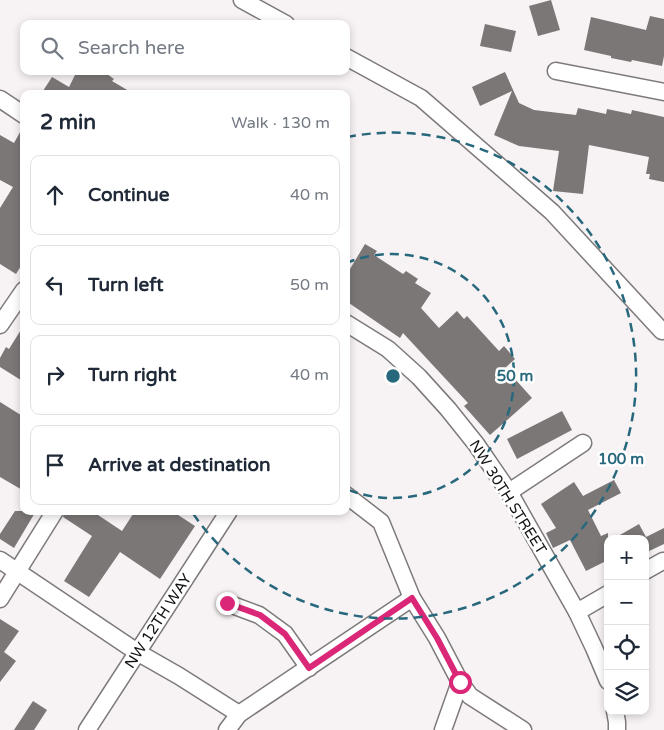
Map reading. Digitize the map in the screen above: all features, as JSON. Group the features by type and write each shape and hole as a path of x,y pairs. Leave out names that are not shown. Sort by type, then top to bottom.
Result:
{"street":[{"path":"242,0 279,20"},
{"path":"350,59 421,98 552,212 662,331"},
{"path":"556,71 664,92"},
{"path":"0,100 20,112"},
{"path":"0,325 20,296"},
{"name":"NW 30TH STREET","path":"350,328 388,349 419,377 476,444 509,492 578,612 604,672"},
{"path":"509,492 583,444"},
{"path":"350,497 381,522 412,598 470,696 523,730"},
{"path":"0,599 53,515"},
{"name":"NW 12TH WAY","path":"87,730 226,515"},
{"path":"0,560 137,652 239,714"},
{"path":"649,569 663,561"},
{"path":"578,612 604,596"},
{"path":"227,730 239,714 412,598"},
{"path":"227,603 260,615 285,634 309,668"},
{"path":"443,730 460,682"},
{"path":"616,715 617,730"}],"building":[{"path":"551,0 560,30 538,36 529,6"},
{"path":"650,16 664,19 664,56 662,66 611,58 611,56 584,50 591,17 646,30"},
{"path":"485,24 516,31 511,52 480,46"},
{"path":"505,72 519,103 534,110 576,115 578,108 606,114 607,109 631,114 632,110 664,117 664,182 649,179 650,174 646,174 649,157 589,145 583,194 553,191 559,151 519,146 494,135 512,91 480,106 472,87"},
{"path":"75,75 108,75 114,79 112,81 127,90 44,90 52,77 69,87"},
{"path":"20,132 20,268 16,274 0,264 0,208 13,187 0,180 0,135 14,143"},
{"path":"365,244 377,251 374,255 403,274 406,271 418,279 415,283 431,293 421,308 439,328 457,311 464,319 467,316 499,351 504,346 515,359 505,368 532,398 490,435 464,406 468,403 403,333 400,338 350,304 350,269"},
{"path":"20,331 20,380 0,367 0,358 6,347 9,349"},
{"path":"0,402 20,414 20,489 0,477"},
{"path":"562,411 572,430 517,459 507,439"},
{"path":"614,480 621,493 588,510 601,536 608,533 608,535 604,535 604,562 586,571 570,540 553,548 546,533 556,528 541,504 574,482 583,496"},
{"path":"15,511 20,511 20,515 34,515 14,548 0,539 0,534"},
{"path":"64,515 98,515 122,531 132,515 178,515 195,526 160,579 120,552 89,597 64,581 92,536 63,517"},
{"path":"639,524 645,535 620,535"},
{"path":"664,528 664,544 649,551 649,536"},
{"path":"0,619 19,631 4,652 16,661 0,682"},
{"path":"33,701 47,710 34,730 14,730"}],"route":[{"path":"227,603 260,615 285,634 309,668 412,598 437,638 460,682"}]}
